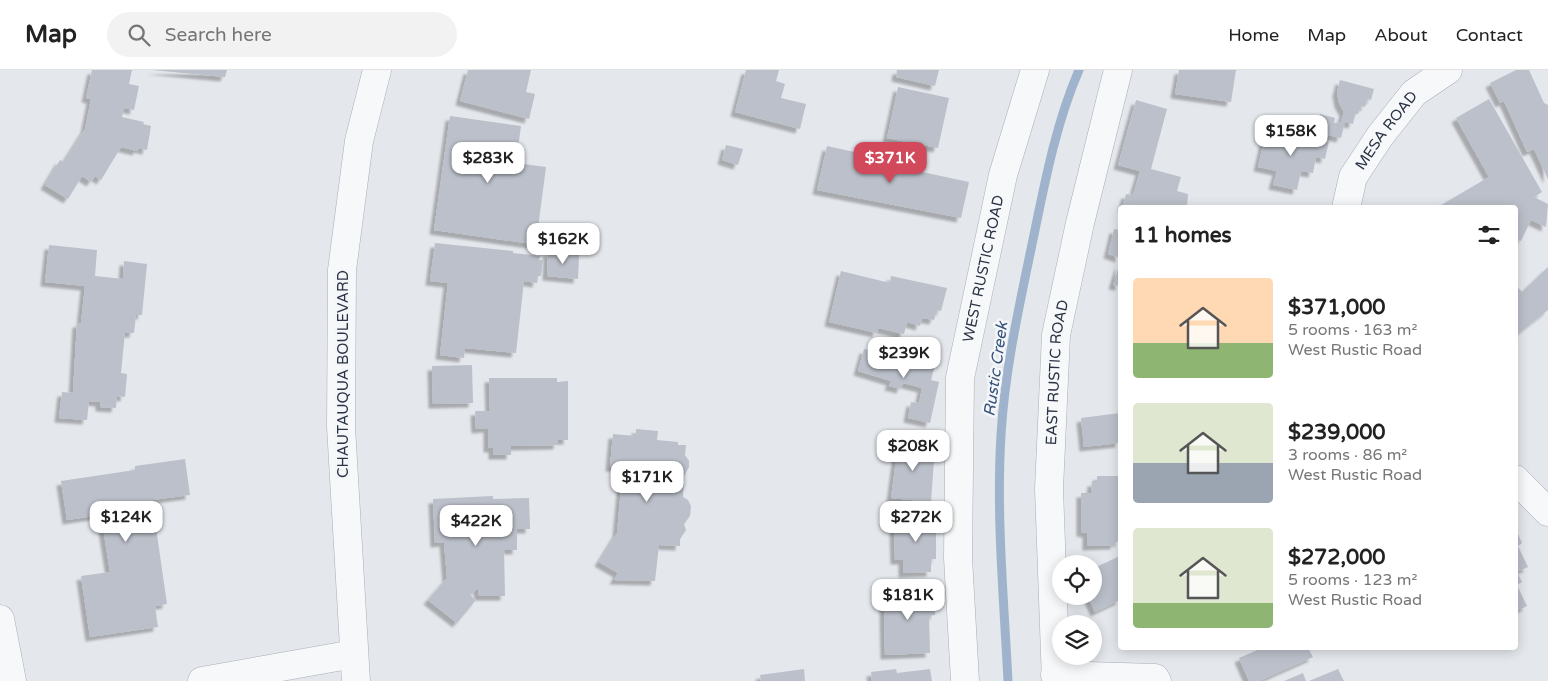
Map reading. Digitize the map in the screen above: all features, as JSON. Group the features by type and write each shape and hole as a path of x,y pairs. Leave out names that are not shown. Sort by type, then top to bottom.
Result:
{"street":[{"name":"CHAUTAUQUA BOULEVARD","path":"356,681 340,428 342,270 359,141 377,70"},
{"name":"WEST RUSTIC ROAD","path":"965,681 958,558 960,378 1003,175 1035,70"},
{"name":"EAST RUSTIC ROAD","path":"1056,678 1049,489 1056,335 1080,223 1118,70"},
{"name":"MESA ROAD","path":"1347,205 1353,177 1380,136 1414,93 1448,70"},
{"path":"1518,482 1548,512"},
{"path":"0,619 12,681"},
{"path":"202,681 354,654"},
{"path":"1056,678 1155,678 1157,681"}],"building":[{"path":"92,70 132,70 129,84 139,86 134,110 124,108 122,117 144,122 143,124 151,126 147,150 138,148 137,151 121,147 101,180 95,176 91,182 82,176 68,199 45,185 60,160 64,162 85,129 91,99 86,98"},
{"path":"152,70 227,70 225,77"},
{"path":"468,70 531,70 526,92 535,94 529,119 460,101"},
{"path":"746,70 779,70 776,81 785,84 781,98 806,104 800,129 735,112"},
{"path":"897,70 939,70 935,86 896,77"},
{"path":"1179,70 1236,70 1231,102 1175,94"},
{"path":"1516,70 1529,70 1544,103 1548,105 1548,179 1534,149 1527,152 1504,101 1500,103 1490,83"},
{"path":"1340,80 1374,89 1371,100 1367,99 1365,107 1361,106 1358,114 1355,114 1353,124 1345,122 1341,138 1315,132 1320,114 1335,118 1334,123 1341,122 1344,112 1339,103 1337,92"},
{"path":"898,87 949,98 938,148 887,138"},
{"path":"1489,99 1542,192 1534,197 1548,204 1546,227 1531,220 1521,241 1518,240 1518,205 1441,205 1489,177 1456,118"},
{"path":"1136,100 1167,109 1151,169 1181,177 1177,191 1188,194 1187,205 1123,205 1126,194 1133,195 1140,171 1118,165"},
{"path":"450,116 521,126 516,163 546,167 538,228 535,228 532,244 434,230"},
{"path":"1273,130 1329,141 1325,159 1316,157 1313,173 1301,171 1297,190 1273,185 1277,171 1258,167 1264,141 1271,142"},
{"path":"726,145 743,149 738,165 722,160"},
{"path":"827,146 886,159 885,164 969,182 961,218 817,190"},
{"path":"1114,229 1118,230 1118,257 1108,254"},
{"path":"435,243 513,251 513,253 540,256 539,260 543,260 541,276 538,276 537,283 524,281 516,353 465,348 464,358 440,355 448,283 430,281"},
{"path":"49,245 97,250 95,276 123,279 124,261 147,264 142,315 136,315 134,333 125,333 121,373 127,374 125,397 117,396 116,408 100,407 100,402 89,401 87,420 59,418 62,392 73,393 77,323 81,323 85,286 45,282"},
{"path":"548,252 579,255 578,279 547,276"},
{"path":"1548,267 1548,310 1518,334 1518,287 1522,292"},
{"path":"1118,269 1118,286 1113,285"},
{"path":"841,271 890,283 891,276 947,288 941,311 937,310 934,320 922,318 920,326 907,322 904,334 878,328 877,333 829,322"},
{"path":"864,349 935,365 931,380 939,382 930,423 908,418 911,402 919,403 922,388 903,383 901,389 889,386 891,381 858,371"},
{"path":"472,365 473,403 433,404 432,366"},
{"path":"489,378 557,378 557,382 568,381 568,440 558,440 558,445 511,446 511,455 493,455 493,448 488,448 488,428 476,429 475,411 490,411"},
{"path":"1118,413 1118,443 1084,447 1081,418"},
{"path":"636,429 658,431 657,440 678,442 678,445 686,445 685,455 689,461 689,467 684,476 683,497 688,500 691,506 690,516 684,524 686,530 680,539 680,546 659,545 655,581 614,580 618,573 599,562 617,533 623,468 610,467 613,434 636,436"},
{"path":"899,437 926,440 924,459 934,460 931,502 891,498"},
{"path":"185,459 190,495 152,500 167,604 155,606 158,627 90,637 81,576 110,572 101,515 67,520 61,481 135,470 135,466"},
{"path":"1097,476 1118,476 1118,542 1115,542 1115,545 1087,546 1087,533 1081,532 1081,493 1091,493 1092,482 1097,482"},
{"path":"493,496 493,499 529,498 530,529 517,529 517,550 504,550 505,596 479,596 478,588 470,595 476,600 457,623 428,600 447,578 444,542 435,543 433,499"},
{"path":"936,515 936,559 931,559 931,572 903,573 903,560 895,560 894,525 903,525 903,516"},
{"path":"1518,534 1522,543 1518,546"},
{"path":"1518,546 1528,567 1518,572"},
{"path":"1118,557 1118,601 1095,612 1092,605 1102,605 1102,564"},
{"path":"1518,574 1522,582 1518,584"},
{"path":"1518,587 1527,606 1518,610"},
{"path":"935,589 935,615 929,616 930,653 885,655 884,605 887,605 887,590"},
{"path":"1257,650 1309,650 1313,657 1259,681 1249,681 1239,658"},
{"path":"804,669 805,681 761,681 760,675"},
{"path":"896,669 897,673 930,669 932,681 872,681 871,672"},
{"path":"1338,669 1344,681 1309,681"},
{"path":"1303,673 1306,681 1284,681"}],"waterway":[{"name":"Rustic Creek","path":"1008,681 999,496 1001,435 1006,383 1024,281 1048,169 1064,109 1079,70"}]}
